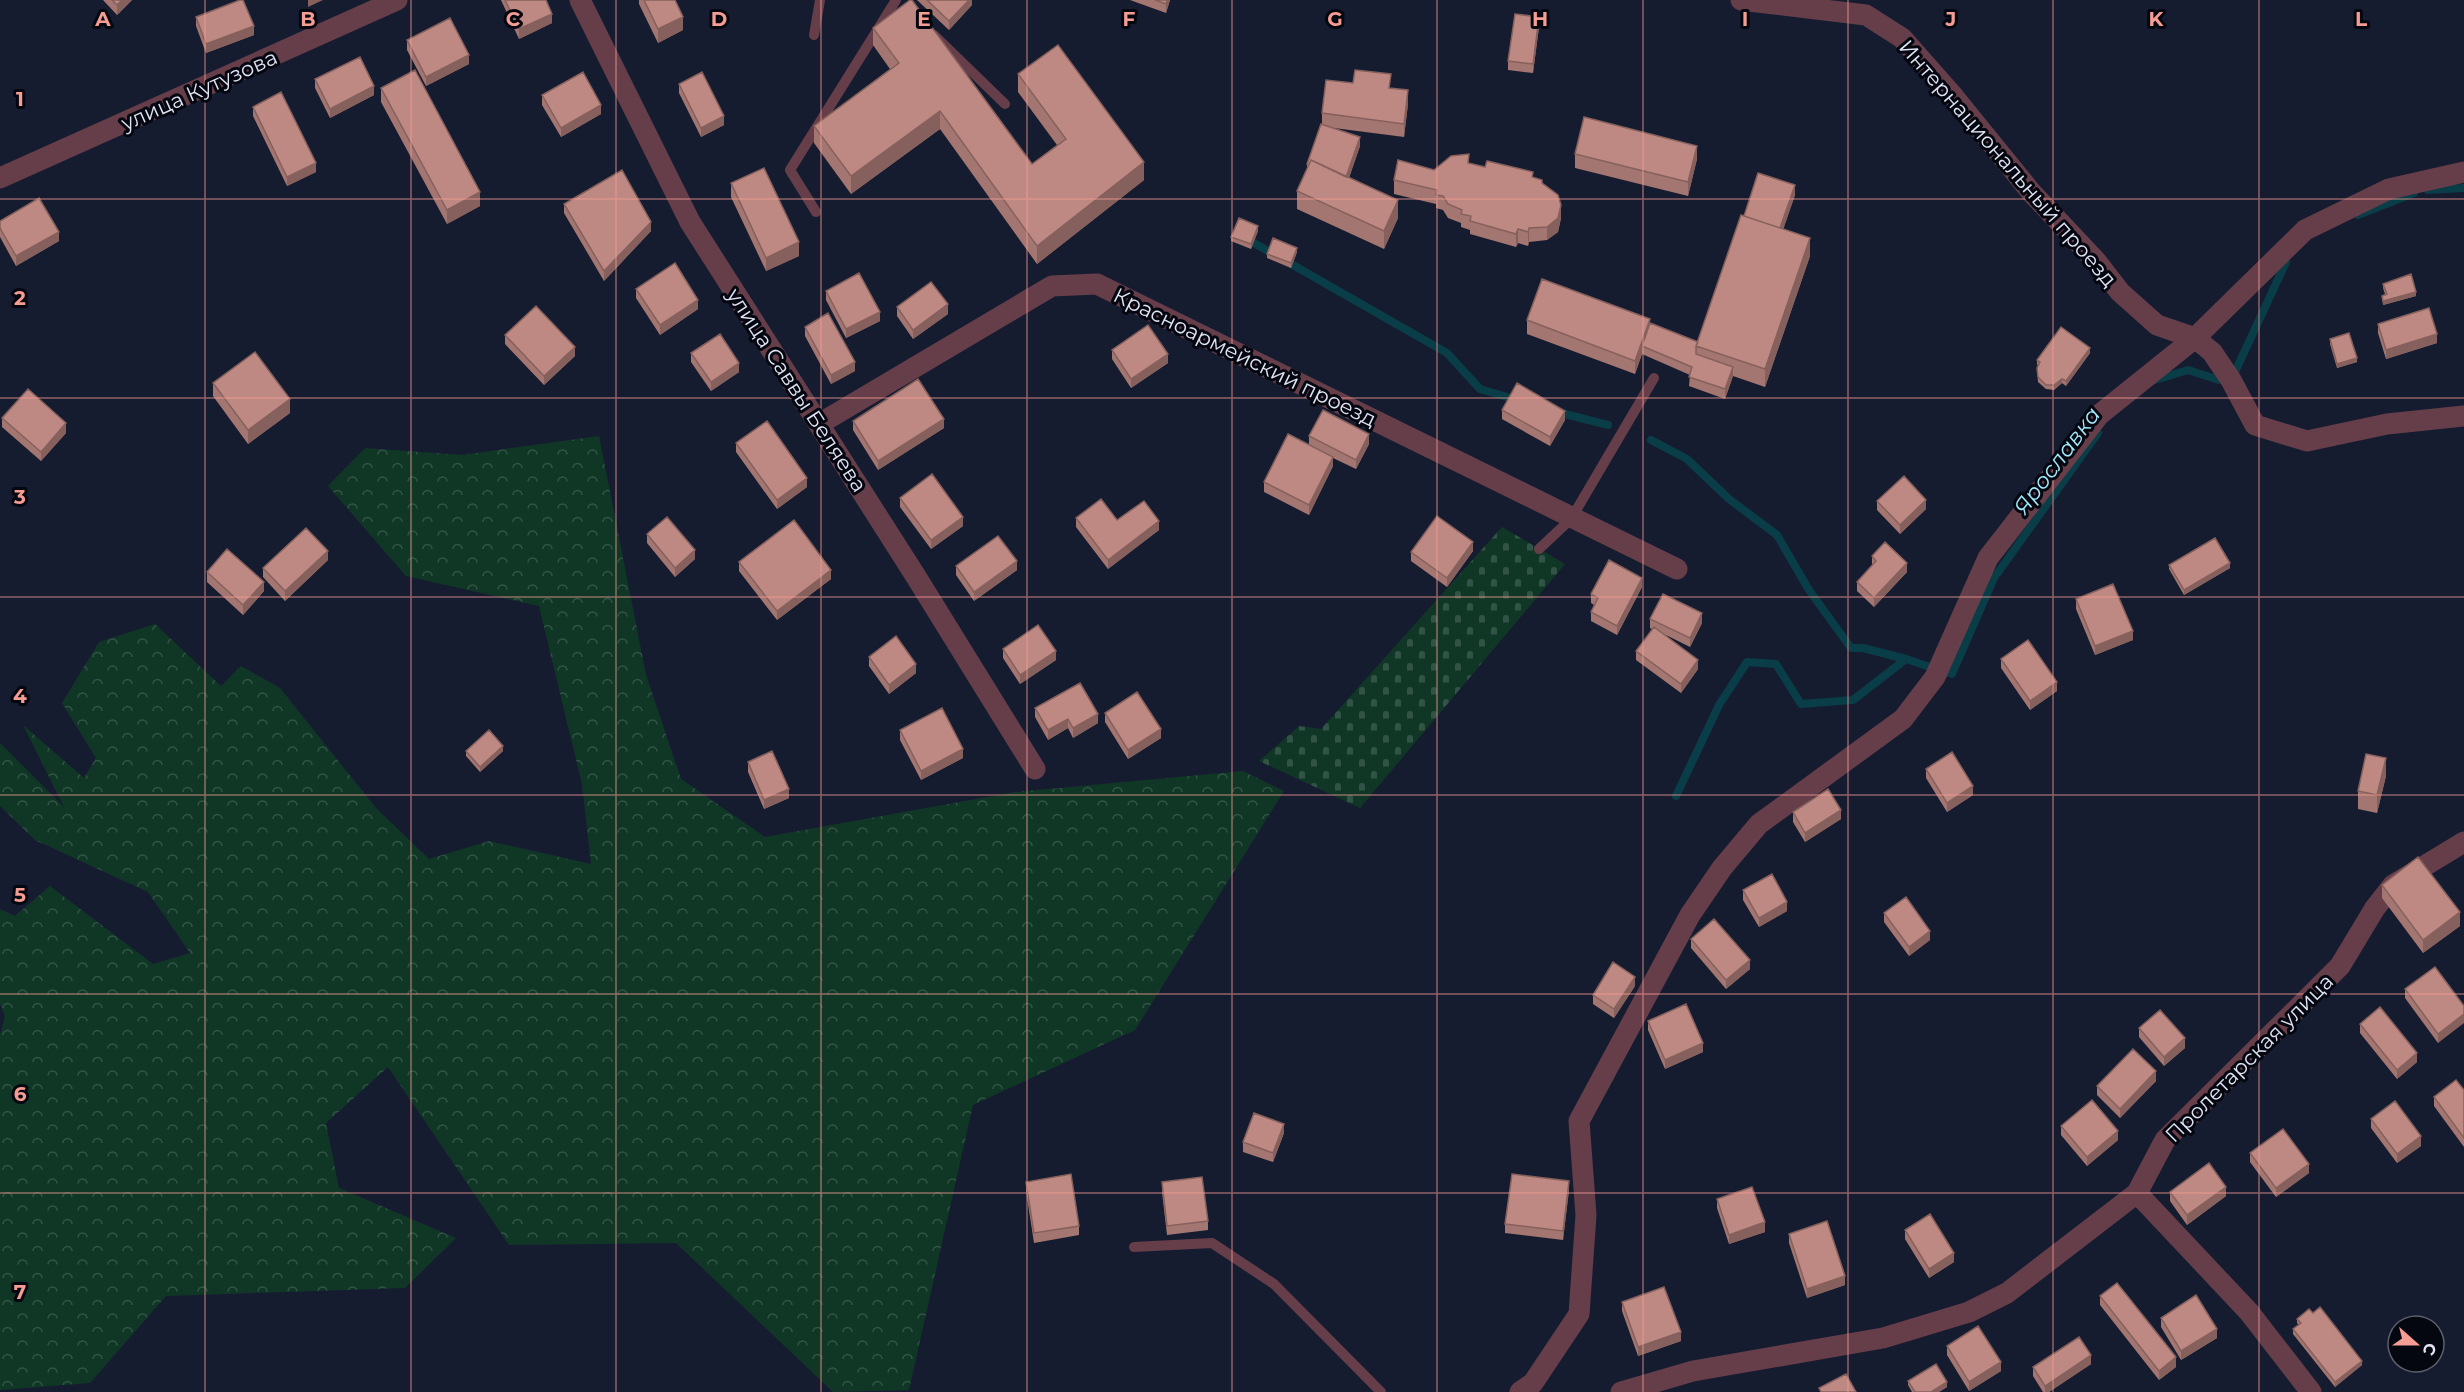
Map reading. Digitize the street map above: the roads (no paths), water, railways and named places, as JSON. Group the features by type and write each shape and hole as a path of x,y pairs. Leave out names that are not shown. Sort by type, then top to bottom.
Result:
{"street":[{"name":"улица Кутузова","path":"0,178 397,0"},
{"name":"улица Саввы Беляева","path":"580,0 690,222 1035,769"},
{"name":"Интернациональный проезд","path":"1741,0 1866,15 1902,38 1954,97 2031,192 2096,261 2120,292 2157,325 2195,338"},
{"path":"1520,1392 1533,1383 1579,1314 1586,1215 1579,1122 1690,915 1722,868 1759,824 1903,719 1935,677 1988,558 2099,415 2195,338 2305,230 2389,189 2464,172"},
{"name":"Красноармейский проезд","path":"819,424 1052,286 1097,284 1571,519 1677,569"},
{"path":"2195,338 2212,352 2229,376 2255,425 2307,441 2387,424 2464,416"},
{"name":"Пролетарская улица","path":"1621,1392 1693,1371 1882,1338 1969,1312 2007,1293 2137,1193 2165,1140 2340,966 2375,908 2393,885 2464,842"},
{"path":"2137,1193 2249,1312 2311,1392"}],"lane":[{"path":"814,35 820,0"},
{"path":"816,212 790,170 901,3"},
{"path":"924,24 1005,104"},
{"path":"1539,549 1571,519 1654,378"},
{"path":"1134,1247 1212,1243 1274,1284 1381,1392"}],"waterway":[{"name":"Ярославка","path":"2428,190 2464,188"},
{"name":"Ярославка","path":"2358,215 2414,193"},
{"path":"1247,239 1275,255"},
{"path":"1286,261 1447,353 1480,389 1517,400"},
{"name":"Ярославка","path":"2155,380 2188,370 2219,380 2235,372 2286,262"},
{"path":"1557,412 1608,425"},
{"name":"Ярославка","path":"1946,672 1952,674 1994,578 2098,433"},
{"path":"1651,440 1687,459 1729,499 1777,535 1809,590 1851,648 1863,648 1906,659"},
{"name":"Ярославка","path":"1676,796 1719,705 1747,662 1776,664 1801,704 1853,700 1906,659 1930,667"}]}
